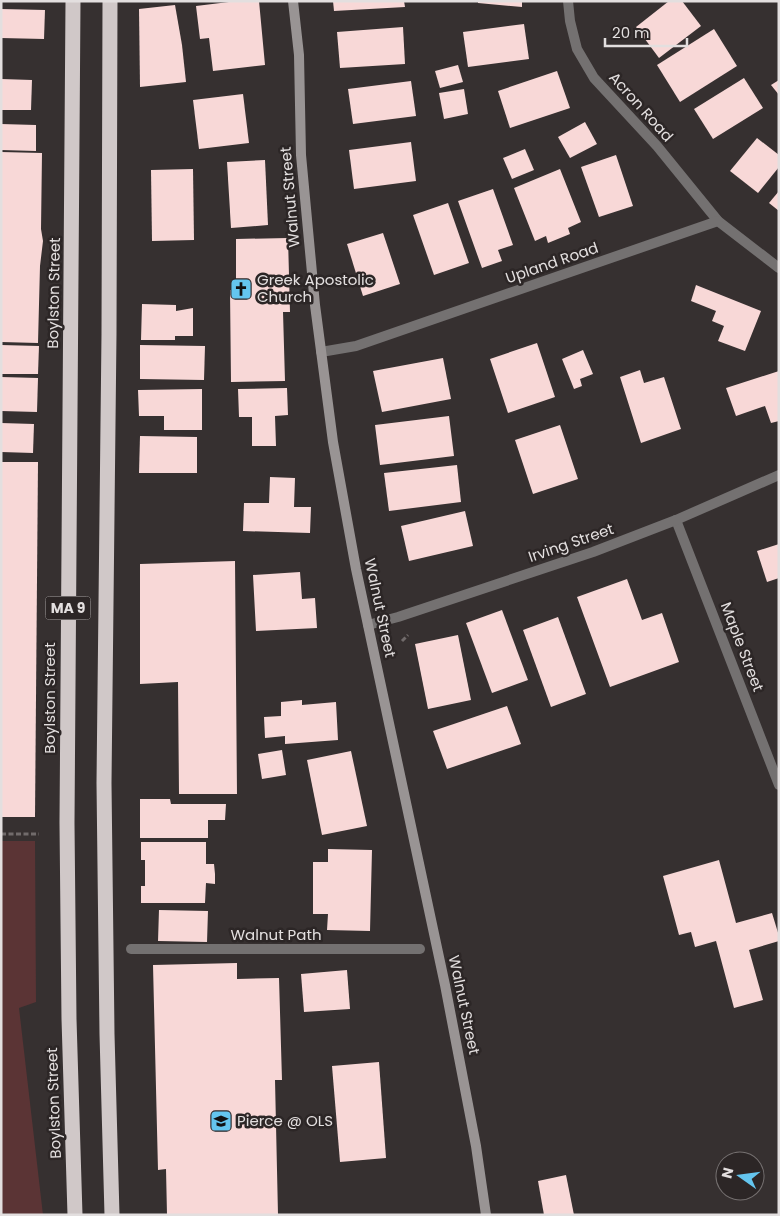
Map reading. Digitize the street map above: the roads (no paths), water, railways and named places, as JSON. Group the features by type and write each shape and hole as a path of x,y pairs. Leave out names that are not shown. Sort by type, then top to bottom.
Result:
{"highway":[{"name":"Boylston Street","path":"73,1 66,823 75,1215"},
{"name":"MA 9","path":"110,1 104,835 112,1215"}],"street":[{"name":"Walnut Street","path":"293,1 299,56 301,155 321,352 338,473 368,625 445,985 476,1146 486,1215"},
{"name":"Acron Road","path":"568,1 570,21 577,49 594,78 657,146 718,221"},
{"name":"Upland Road","path":"321,352 336,351 356,346 718,221"},
{"path":"718,221 779,268"},
{"name":"Irving Street","path":"368,625 398,617 594,552 676,520 779,475"},
{"name":"Maple Street","path":"676,520 779,785"},
{"name":"Walnut Path","path":"131,950 420,949"}],"place":[{"name":"Greek Apostolic Church","path":"241,289"},
{"name":"Pierce @ OLS","path":"221,1121"}]}
